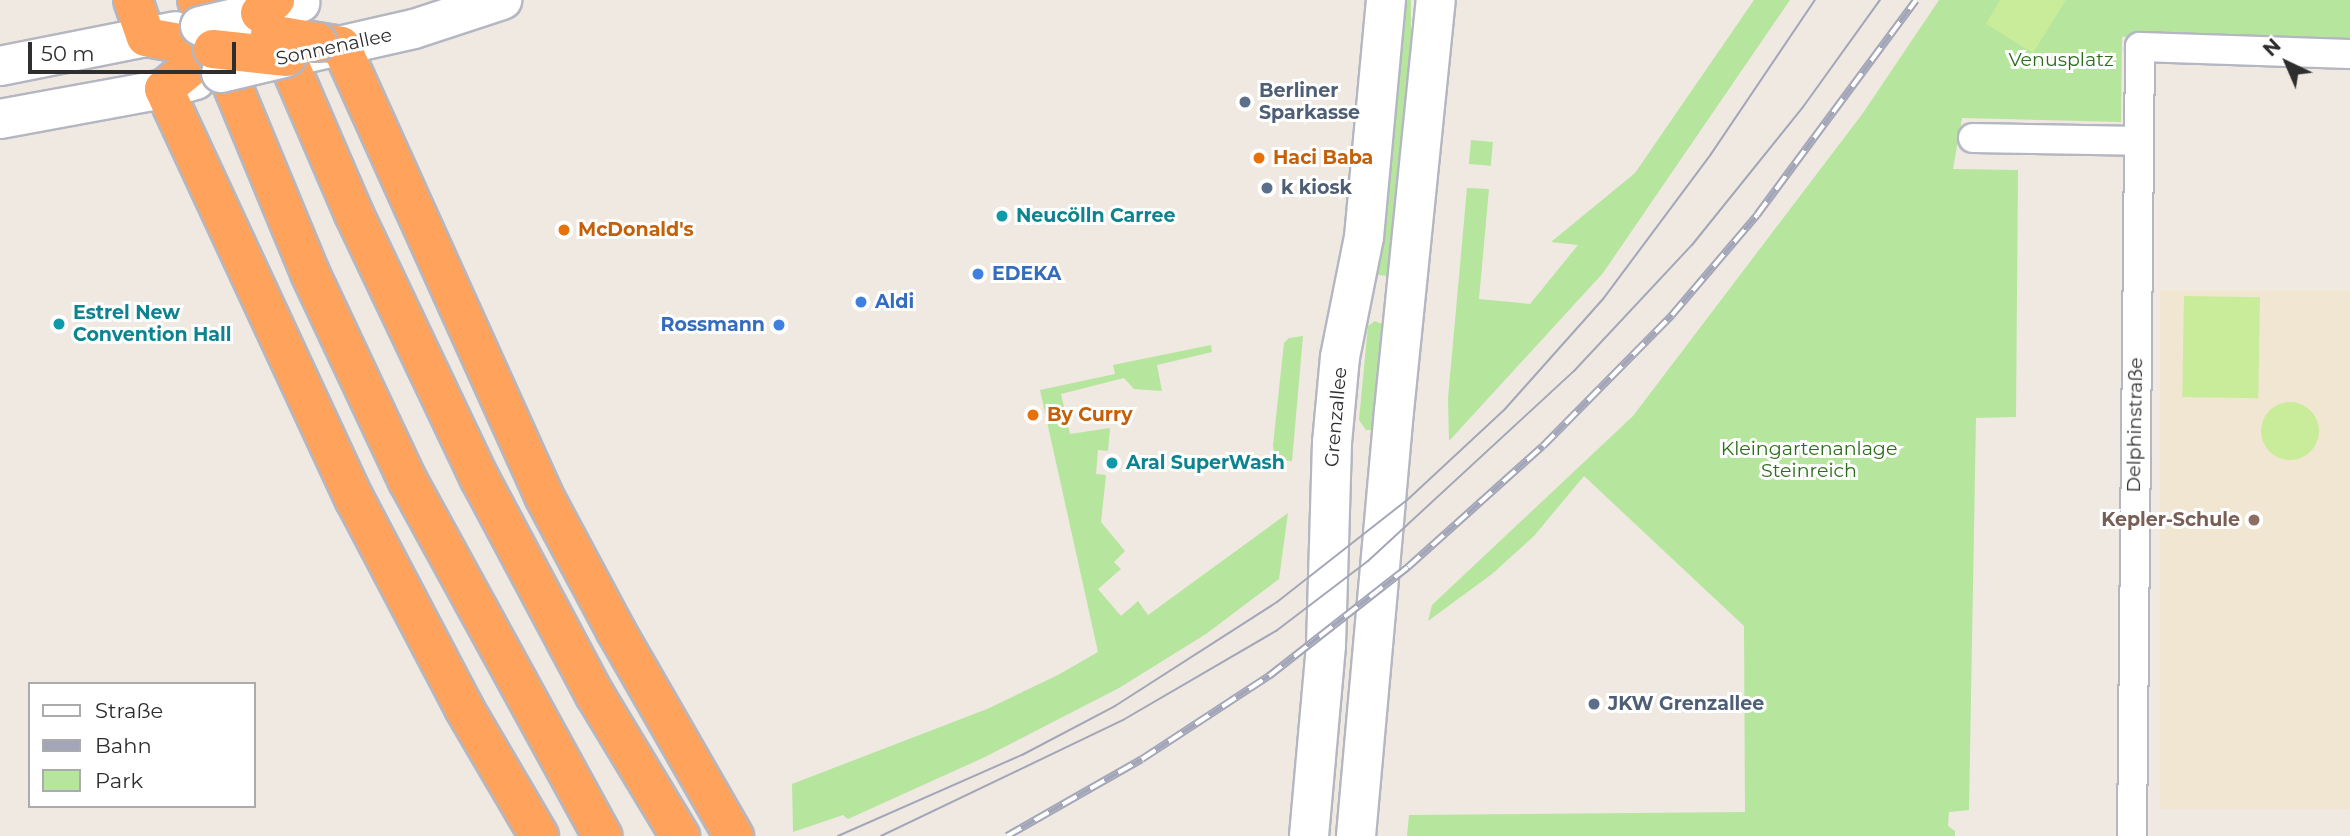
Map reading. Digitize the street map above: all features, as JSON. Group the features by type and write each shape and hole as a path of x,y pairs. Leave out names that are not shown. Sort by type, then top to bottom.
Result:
{"highway":[{"path":"240,38 355,500 464,708 539,836"},
{"path":"240,38 249,133 310,273 408,481 602,836"},
{"path":"240,38 354,214 480,479 595,695 680,836"},
{"path":"240,38 544,496 615,631 734,836"}],"main road":[{"name":"Sonnenallee","path":"0,66 240,38 414,29 502,0"},
{"name":"Grenzallee","path":"1309,836 1326,645 1332,443 1340,357 1364,237 1386,0"},
{"path":"1356,836 1390,447 1436,0"},
{"name":"Sonnenallee","path":"0,119 240,38"},
{"path":"1332,443 1390,447"}],"street":[{"name":"Delphinstraße","path":"2132,836 2140,47 2350,54"},
{"path":"1973,138 2138,141"}],"shaded area":[{"name":"Kepler-Schule","path":"2160,290 2350,290 2350,809 2160,809"}],"green space":[{"path":"1399,0 1411,0 1411,102 1389,276 1379,275 1374,270"},
{"path":"1754,0 1790,0 1603,273 1449,441 1448,398 1467,188 1489,189 1479,299 1530,304 1578,245 1551,242 1635,173"},
{"name":"Kleingartenanlage Steinreich","path":"1939,0 2350,0 2350,41 2159,34 2122,37 2121,122 1962,118 1953,169 2018,170 2016,417 1976,418 1969,810 1949,812 1948,826 1955,831 1955,836 1407,836 1409,815 1745,812 1744,626 1584,476 1534,536 1492,574 1428,621 1432,605 1633,416 1863,113"},
{"path":"2000,0 2066,0 2033,53 1986,24"},
{"path":"1471,140 1493,142 1491,166 1469,164"},
{"path":"2184,296 2260,297 2258,398 2182,397"},
{"path":"1375,321 1386,326 1373,430 1366,430 1359,420 1368,326"},
{"path":"1303,336 1292,461 1280,460 1274,453 1273,445 1284,343 1289,338"},
{"path":"1211,345 1212,352 1157,365 1162,391 1134,389 1124,378 1061,394 1070,434 1110,428 1108,451 1098,450 1096,474 1106,475 1101,522 1125,551 1114,562 1121,569 1098,589 1121,616 1138,601 1148,615 1288,513 1279,579 1206,634 1119,688 985,757 848,819 843,815 793,832 792,784 987,709 1058,675 1098,652 1040,390 1115,374 1113,365"},
{"path":"2290,402 2311,410 2319,431 2311,452 2290,460 2269,452 2261,431 2269,410"}],"tram line":[{"path":"838,836 1022,755 1115,706 1277,602 1406,501 1505,409 1603,299 1711,154 1815,0"},
{"path":"881,836 1123,720 1276,631 1368,561 1574,371 1692,245 1803,107 1880,0"}],"railway":[{"path":"1007,836 1142,759 1269,676 1408,567 1543,446 1672,315 1757,215 1916,0"}],"place":[{"name":"Berliner Sparkasse","path":"1245,102"},
{"name":"Haci Baba","path":"1259,158"},
{"name":"k kiosk","path":"1267,188"},
{"name":"Neucölln Carree","path":"1002,216"},
{"name":"McDonald's","path":"564,230"},
{"name":"EDEKA","path":"978,274"},
{"name":"Aldi","path":"861,302"},
{"name":"Estrel New Convention Hall","path":"59,324"},
{"name":"Rossmann","path":"779,325"},
{"name":"By Curry","path":"1033,415"},
{"name":"Aral SuperWash","path":"1112,463"},
{"name":"Kepler-Schule","path":"2254,520"},
{"name":"JKW Grenzallee","path":"1594,704"}],"park label":[{"name":"Venusplatz","path":"2061,60"}]}
